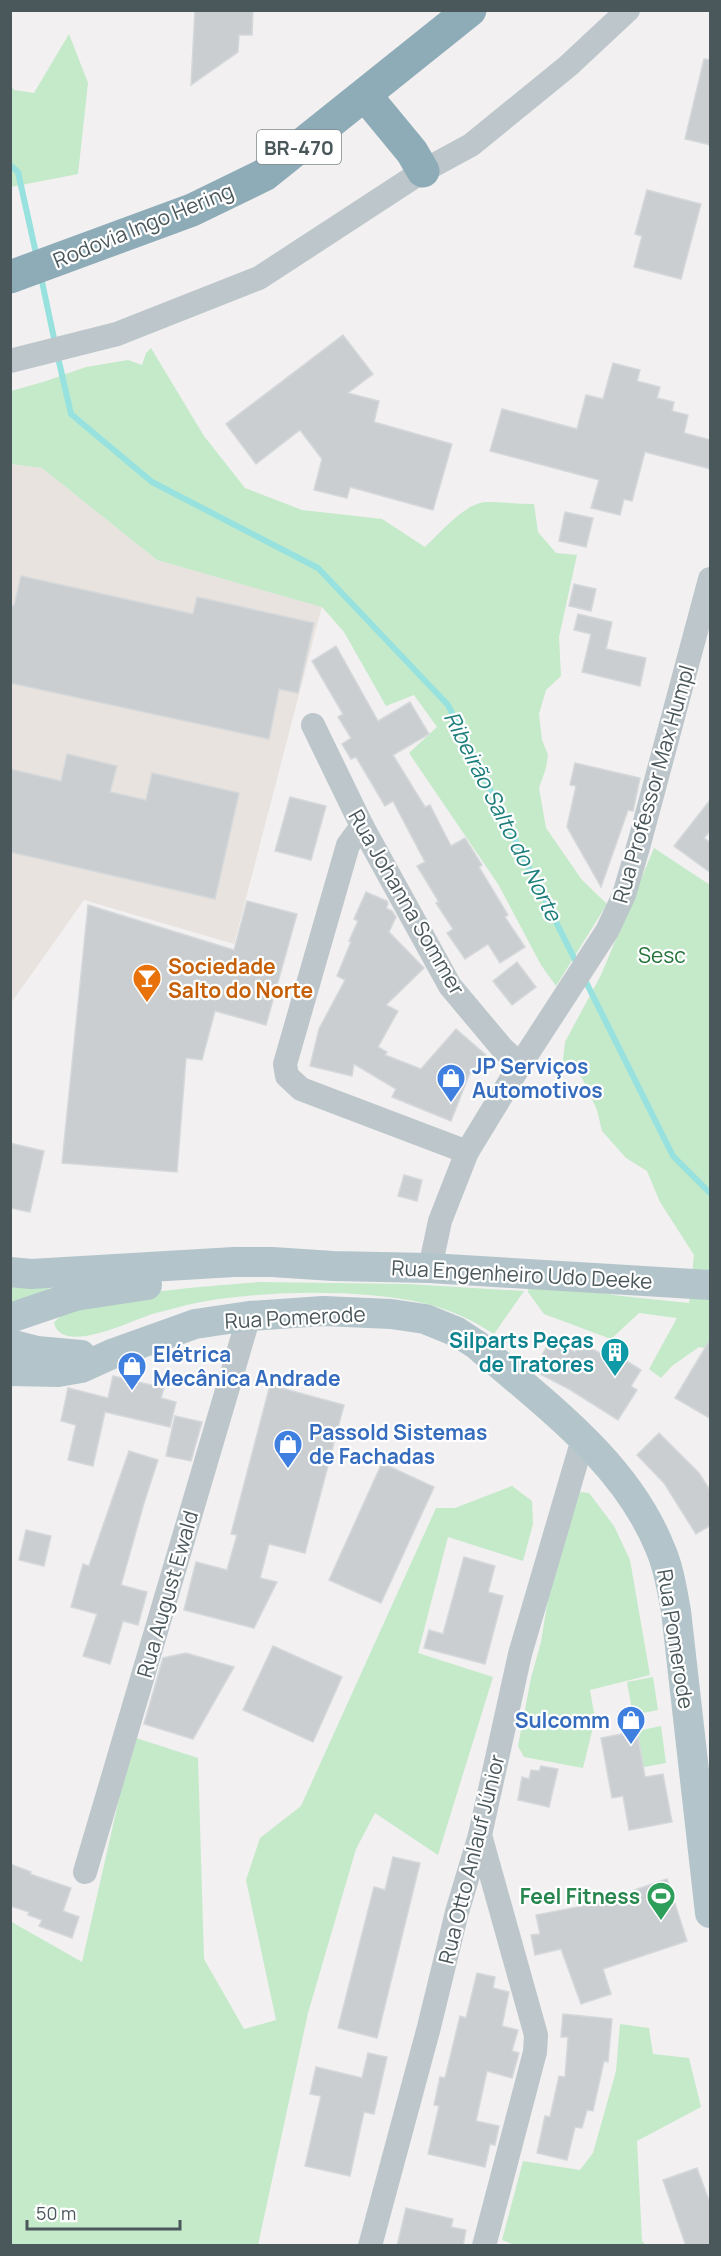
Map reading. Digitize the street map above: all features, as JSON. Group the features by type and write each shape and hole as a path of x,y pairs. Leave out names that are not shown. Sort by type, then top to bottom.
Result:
{"highway":[{"name":"Rodovia Ingo Hering","path":"10,277 105,244 192,210 264,175 470,10"},
{"path":"365,95 412,152 423,171"}],"main road":[{"name":"Rua Engenheiro Udo Deeke","path":"10,1272 53,1273 234,1262 294,1263 430,1268 699,1285"},
{"name":"Rua Engenheiro Udo Deeke","path":"10,1318 75,1296 121,1288 333,1266"},
{"name":"Rua Pomerode","path":"10,1371 58,1372 81,1368 114,1353 195,1324 249,1316 322,1311 391,1314 425,1320 457,1332 477,1345 608,1464 633,1498 660,1548 670,1579 685,1686 711,1912"},
{"name":"Rua Pomerode","path":"10,1344 61,1355 114,1353"}],"street":[{"path":"10,362 117,334 259,278 423,171 471,145 568,66 628,10"},
{"name":"Rua Professor Max Humpl","path":"430,1268 440,1221 467,1152 607,931 624,895 711,579"},
{"name":"Rua Johanna Sommer","path":"314,725 362,826 450,986 502,1048 520,1065"},
{"path":"362,826 348,845 285,1064 287,1076 301,1089 467,1152"},
{"name":"Rua August Ewald","path":"85,1872 249,1316"},
{"name":"Rua Otto Anlauf Júnior","path":"370,2246 429,2027 457,1912 480,1835 520,1654 583,1439"},
{"path":"480,1835 536,2035 535,2052 484,2246"}],"shaded area":[{"path":"11,464 42,468 157,560 322,606 234,944 84,900 11,1003"}],"green space":[{"path":"69,34 88,83 78,174 11,187 11,86 14,90 34,93"},
{"path":"151,348 204,436 245,488 302,510 382,519 425,547 470,507 486,502 534,504 538,532 556,553 577,555 559,637 561,676 546,690 539,714 542,740 548,755 539,788 546,828 582,880 607,904 556,986 541,965 498,884 409,753 437,727 414,695 386,706 344,632 322,607 157,560 42,468 11,464 11,391 86,367 128,360 142,365 146,353"},
{"name":"Sesc","path":"654,848 710,885 710,1349 699,1347 672,1366 661,1378 649,1369 677,1318 639,1313 611,1339 544,1314 528,1292 529,1282 621,1296 689,1303 694,1255 660,1202 647,1171 626,1158 602,1131 597,1110 582,1078 563,1060 565,1042 601,975"},
{"path":"258,1282 408,1284 524,1291 494,1334 442,1308 423,1303 396,1298 335,1293 271,1294 210,1301 156,1313 115,1328 84,1336 70,1336 60,1332 54,1323 67,1313 89,1304 117,1298"},
{"path":"11,1284 49,1285 49,1289 11,1303"},
{"path":"512,1486 532,1501 533,1524 523,1561 448,1537 418,1653 493,1677 438,1855 375,1813 356,1849 308,2013 258,2245 11,2245 10,1921 82,1962 133,1737 198,1758 204,1959 244,2029 276,2020 246,1880 260,1838 301,1806 436,1508 455,1508"},
{"path":"580,1492 589,1493 614,1526 630,1560 650,1675 590,1690 595,1719 583,1768 524,1757 518,1746 547,1605 568,1518"},
{"path":"653,1677 658,1710 633,1715 627,1682"},
{"path":"661,1726 666,1763 639,1768 637,1731"},
{"path":"620,2024 649,2028 653,2054 689,2058 701,2107 637,2141 642,2241 646,2245 517,2246 502,2240 523,2161 580,2170 593,2153 616,2071"}],"building":[{"path":"195,10 253,10 252,35 239,35 238,52 191,85"},
{"path":"704,59 711,60 711,145 685,139"},
{"path":"647,190 701,204 681,279 634,267 642,236 635,234"},
{"path":"343,335 373,374 348,393 379,401 374,422 452,444 433,510 350,487 347,498 314,490 322,459 300,430 256,464 226,424"},
{"path":"613,363 640,370 637,381 660,387 657,398 674,402 672,411 688,415 684,433 711,440 711,469 645,452 632,501 624,499 620,515 591,508 599,480 490,451 502,409 577,429 586,395 603,399"},
{"path":"565,512 593,518 586,547 559,541"},
{"path":"21,576 193,614 197,597 314,623 298,693 279,689 269,739 10,683 10,605 14,606"},
{"path":"574,584 596,589 591,611 569,606"},
{"path":"578,614 612,622 606,649 646,658 640,686 582,672 591,634 574,630"},
{"path":"336,646 378,721 410,702 429,734 393,755 425,807 430,805 451,846 465,838 482,865 479,867 508,915 505,917 525,947 500,963 488,944 465,959 447,933 453,929 436,903 439,902 417,866 425,862 393,801 385,806 356,757 351,759 342,744 351,738 338,717 343,714 312,661"},
{"path":"67,754 117,766 110,792 146,800 152,773 239,793 215,899 10,852 10,769 61,781"},
{"path":"575,763 640,778 633,811 628,810 601,887 567,827 576,786 570,785"},
{"path":"290,797 326,806 311,860 275,851"},
{"path":"711,799 711,830 704,838 711,843 711,873 674,846"},
{"path":"366,892 387,901 386,908 396,917 389,932 424,968 386,1005 398,1011 378,1047 387,1052 385,1055 421,1069 456,1029 486,1055 469,1075 451,1121 392,1097 396,1089 354,1064 352,1076 310,1066 319,1029 345,980 337,976 358,921 354,919"},
{"name":"Sociedade Salto do Norte","path":"247,901 297,914 266,1025 215,1011 202,1060 186,1058 177,1172 62,1163 88,905 234,950"},
{"path":"517,962 536,987 512,1005 493,981"},
{"path":"10,1143 44,1151 30,1212 10,1208"},
{"path":"404,1175 422,1180 417,1201 398,1196"},
{"path":"711,1338 711,1419 675,1398"},
{"path":"550,1340 575,1352 580,1343 608,1357 611,1351 641,1370 631,1386 637,1390 618,1420 569,1389 534,1371"},
{"path":"113,1376 164,1388 161,1398 176,1402 170,1427 105,1412 93,1466 68,1460 76,1425 61,1421 68,1388 108,1398"},
{"name":"Passold Sistemas de Fachadas","path":"270,1385 344,1405 305,1553 269,1544 260,1578 277,1582 254,1628 184,1610 196,1562 227,1570 237,1535 231,1534"},
{"path":"175,1416 202,1422 191,1461 166,1456"},
{"path":"659,1433 699,1473 711,1492 711,1525 696,1534 664,1483 637,1455"},
{"path":"129,1451 158,1460 121,1585 147,1592 138,1625 123,1621 110,1664 83,1656 97,1614 71,1607 83,1564 89,1566"},
{"path":"382,1463 434,1487 381,1603 329,1580"},
{"path":"26,1530 51,1536 44,1566 19,1560"},
{"path":"464,1557 495,1566 488,1592 503,1596 485,1664 424,1648 429,1630 443,1634"},
{"path":"273,1646 342,1677 313,1742 243,1710"},
{"path":"186,1653 234,1667 193,1739 144,1724 163,1658"},
{"path":"637,1731 645,1777 663,1774 672,1822 629,1830 623,1796 612,1798 601,1738"},
{"path":"541,1766 558,1769 549,1807 518,1800 522,1777 529,1779 531,1770 539,1771"},
{"path":"393,1857 420,1863 377,2038 338,2028 374,1887 385,1890"},
{"path":"10,1864 31,1872 30,1874 71,1888 63,1911 79,1917 72,1938 39,1926 42,1920 28,1915 29,1912 10,1906"},
{"path":"667,1879 687,1941 603,1969 611,1994 581,2004 561,1949 535,1955 531,1935 540,1934 536,1915 593,1904"},
{"path":"477,1973 495,1977 493,1988 509,1992 502,2026 518,2030 512,2051 519,2053 512,2078 487,2071 476,2121 499,2126 495,2145 490,2144 485,2167 428,2154 439,2106 434,2105 440,2077 445,2078 460,2016 466,2018"},
{"path":"563,2014 612,2019 608,2062 604,2061 593,2111 587,2110 582,2128 575,2127 567,2160 537,2153 545,2116 550,2117 559,2076 565,2077 568,2037 561,2037"},
{"path":"368,2053 387,2057 374,2114 364,2112 350,2176 305,2166 321,2096 310,2094 316,2067 362,2078"},
{"path":"697,2168 711,2206 711,2246 686,2246 663,2180"},
{"path":"406,2208 453,2219 451,2227 466,2230 463,2246 397,2246"}],"waterway":[{"name":"Ribeirão Salto do Norte","path":"10,165 18,172 37,258"},
{"name":"Ribeirão Salto do Norte","path":"41,277 55,343"},
{"name":"Ribeirão Salto do Norte","path":"57,353 71,414 152,482 318,568 448,705 578,966"},
{"name":"Ribeirão Salto do Norte","path":"584,978 673,1156 710,1193"}],"place":[{"name":"Sociedade Salto do Norte","path":"147,1004"},
{"name":"JP Serviços Automotivos","path":"451,1104"},
{"name":"Silparts Peças de Tratores","path":"615,1378"},
{"name":"Elétrica Mecânica Andrade","path":"132,1392"},
{"name":"Passold Sistemas de Fachadas","path":"288,1470"},
{"name":"Sulcomm","path":"631,1746"},
{"name":"Feel Fitness","path":"661,1922"}]}
